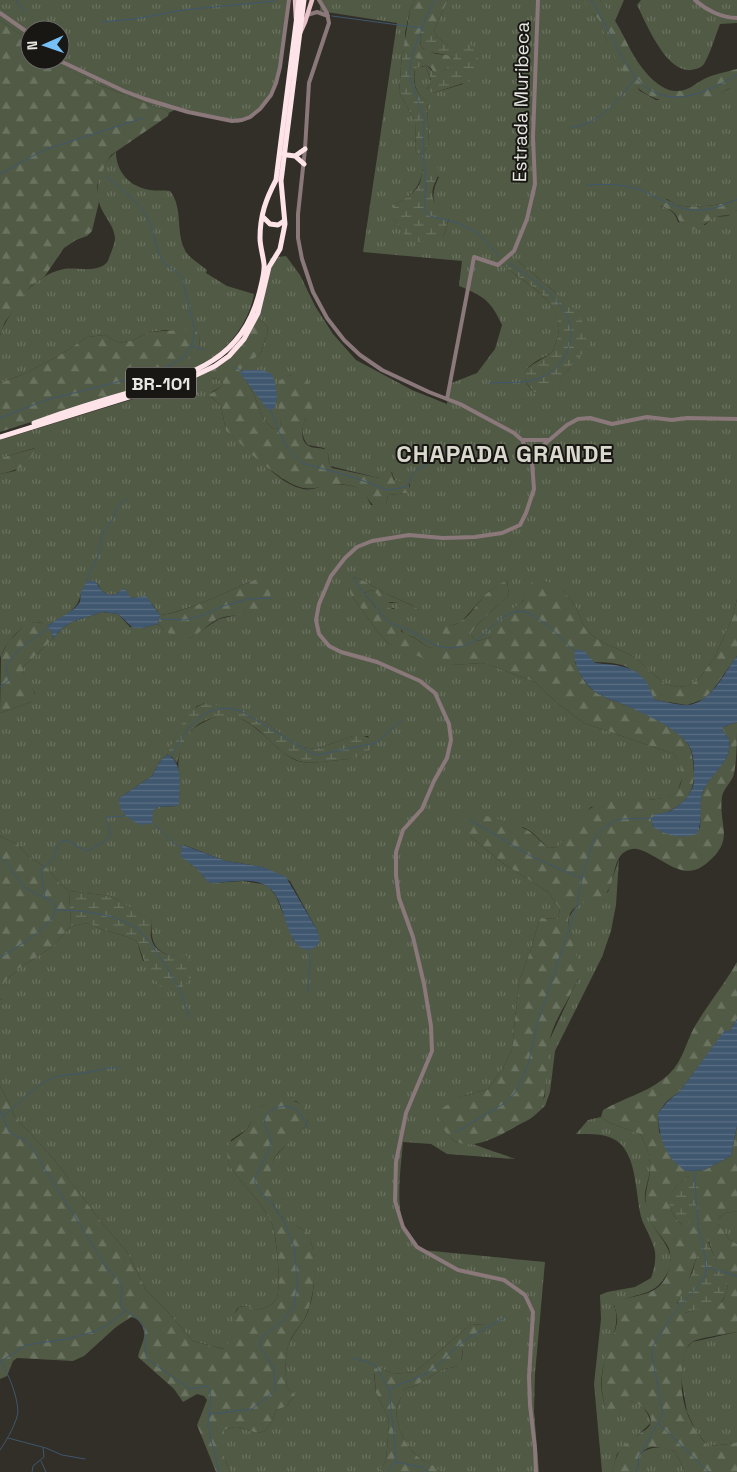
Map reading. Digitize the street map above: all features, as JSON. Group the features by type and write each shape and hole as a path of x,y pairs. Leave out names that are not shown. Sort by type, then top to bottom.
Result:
{"highway":[{"name":"BR-101","path":"0,436 182,381 229,356 244,339 258,313 269,266 280,249 284,221 281,180 282,154 297,0"},
{"path":"299,34 304,0"},
{"name":"BR-101","path":"0,436 181,377 203,368 235,342 248,323 259,293 264,266 260,239 262,217 266,200 276,180 282,154 299,34"},
{"path":"295,156 305,149"},
{"path":"282,154 295,156 304,164"},
{"path":"262,217 270,224 278,225 284,221"}],"main road":[{"name":"BR-101","path":"299,34 303,28 312,0"}],"street":[{"path":"70,66 145,99 188,112 242,120 250,117 260,109 271,95 276,83 289,0"},
{"path":"319,0 328,16 329,23 309,83 304,164 298,214 298,238 307,278 327,318 344,340 360,355 382,370 475,412 514,433 522,440 532,462 534,489 520,525 502,533 475,537 443,538 409,535 372,541 357,547 345,558 331,576 319,604 316,620 319,634 329,646 341,652 377,662 420,681 435,693 449,724 451,740 447,758 434,781 422,809 404,830 396,852 399,898 413,937 424,984 431,1026 432,1051 406,1113 396,1162 395,1201 403,1227 416,1247 458,1270 504,1280 525,1295 533,1312 529,1376 536,1472"},
{"name":"Estrada Muribeca","path":"447,399 474,257 498,265 514,251 527,219 531,202 535,184 533,137 538,0"},
{"path":"695,0 701,6 727,18 737,18"},
{"path":"307,15 318,12 328,16"},
{"path":"0,13 20,27"},
{"path":"532,462 540,448 567,425 578,419 590,418 612,424 647,417 672,420 687,418 737,419"},
{"path":"522,440 549,440"}],"green space":[{"path":"0,0 289,0 279,76 263,107 251,119 238,123 176,109 169,113 166,110 102,86 69,70 70,20 20,20 20,34 0,20"},
{"path":"321,0 415,0 410,10 405,33 399,92 415,121 416,153 422,154 429,144 427,102 417,91 414,78 415,68 418,66 426,67 431,81 427,89 433,93 463,84 448,45 437,37 434,30 448,0 583,0 601,23 606,39 620,65 640,91 656,100 712,97 737,87 737,199 717,205 691,207 677,205 667,199 660,206 672,211 678,222 705,225 713,217 728,216 737,210 737,599 732,619 714,658 698,680 687,686 678,687 665,684 633,656 604,643 592,635 584,626 576,607 564,591 542,580 531,586 526,597 491,637 478,641 473,638 471,633 509,595 507,580 488,592 461,622 447,627 439,647 435,648 428,647 405,634 397,620 394,608 376,608 364,593 372,590 390,603 399,602 421,612 414,606 353,577 349,589 378,632 388,643 452,665 482,663 535,682 556,702 584,723 674,754 680,761 682,768 682,779 677,792 665,798 591,807 558,847 548,848 533,833 523,827 470,836 501,862 548,892 560,909 558,919 541,918 539,921 519,981 512,1049 503,1068 488,1089 460,1097 445,1131 457,1142 471,1143 515,1159 447,1154 431,1144 403,1142 399,1189 401,1213 407,1233 422,1250 545,1262 535,1374 534,1411 539,1472 440,1472 416,1455 406,1443 400,1429 397,1414 397,1408 404,1389 415,1386 441,1370 458,1366 462,1358 463,1348 477,1338 485,1325 471,1324 415,1372 393,1374 383,1369 374,1374 376,1393 388,1417 389,1425 386,1460 379,1472 230,1472 224,1457 224,1430 236,1427 257,1433 266,1430 277,1410 287,1406 295,1394 287,1388 286,1355 290,1342 304,1320 312,1299 314,1268 312,1243 306,1232 287,1221 275,1208 270,1192 269,1176 273,1160 306,1125 307,1111 296,1101 262,1106 247,1129 231,1140 228,1158 230,1166 271,1221 277,1249 279,1285 276,1300 270,1306 256,1310 241,1306 237,1309 234,1336 224,1349 193,1341 146,1290 127,1252 98,1218 54,1159 14,1116 0,1086 0,1000 2,999 2,986 18,969 52,947 71,926 88,923 131,938 137,942 143,961 177,956 164,953 156,946 152,935 152,921 111,896 69,891 60,884 47,868 29,857 17,844 0,836 0,713 31,702 35,693 25,678 23,667 62,628 72,622 102,612 118,614 130,627 142,628 158,624 163,629 190,638 219,619 241,614 256,579 202,603 160,615 148,600 137,597 131,598 120,591 109,595 102,591 97,583 81,592 77,604 64,616 47,626 40,622 33,623 19,631 7,645 0,658 0,474 15,471 35,448 0,458 0,440 179,385 207,372 212,378 223,383 222,386 212,392 211,397 221,406 226,431 244,445 272,472 292,485 303,489 342,484 363,490 371,505 386,504 388,495 408,493 410,484 396,482 392,472 379,478 330,466 328,454 324,448 308,445 304,439 303,425 306,418 309,418 291,375 283,380 280,407 281,428 274,429 262,416 255,396 241,368 261,353 268,331 267,326 257,316 269,274 270,258 286,256 300,275 315,306 333,334 356,360 412,390 447,404 449,384 477,373 495,349 502,325 486,300 459,286 462,261 363,252 397,23 320,11","holes":["423,170 439,177 434,189 434,201 439,211 449,219 443,238 409,240 393,218 393,205 405,199 413,192","518,261 556,293 571,366 559,382 539,395 528,385 525,375 526,370 529,366 553,351 559,331 558,318 548,301 541,294 509,270","205,703 266,722 296,746 316,749 353,736 368,736 373,746 366,753 353,758 303,762 293,759 244,721 233,717 221,716 198,725 185,739 179,759 179,802 177,806 158,807 153,811 119,798 152,776 160,761 167,755 177,733 197,706","184,845 226,861 263,867 290,881 317,930 319,938 317,944 314,948 294,941 276,896 269,887 243,881 212,883 205,879 199,870 191,864"]},
{"path":"415,0 448,0 434,30 426,30 420,35 420,43 423,49 453,58 453,63 436,77 431,68 403,51 410,10"},
{"path":"583,0 600,0 612,16 640,65 653,80 664,88 674,91 685,90 708,77 737,69 737,87 710,98 686,102 671,102 646,94 636,86 619,65 606,39 602,26"},
{"path":"600,0 624,0 615,21"},
{"path":"641,0 737,0 737,23 720,24 709,55 703,65 691,70 682,69 673,64 665,55 651,34 637,5"},
{"path":"0,20 20,34 20,70 69,70 102,86 166,110 169,113 168,116 111,155 97,186 99,202 92,231 87,236 76,240 64,248 45,276 31,286 5,322 0,335"},
{"path":"434,30 437,37 448,45 468,41 478,54 478,70 470,81 433,93 427,90 431,80 426,67 415,68 415,87 427,102 429,144 422,154 416,153 415,121 399,92 403,51 422,62 436,76 453,62 453,58 448,55 430,52 422,47 420,41 421,32"},
{"path":"116,152 118,166 130,182 150,190 170,191 177,204 180,234 186,251 207,270 206,273 227,286 254,294 249,313 233,338 207,363 162,380 164,375 199,348 200,337 197,332 166,330 149,332 134,340 118,343 105,335 87,337 60,355 24,374 0,383 0,336 9,317 29,289 40,279 56,271 64,269 94,269 108,261 115,238 101,207 98,196 98,182 103,168"},
{"path":"426,166 439,169 432,193 434,202 439,210 449,218 443,238 436,243 409,241 393,218 393,205 408,197 417,188"},
{"path":"664,199 678,205 691,207 717,205 737,199 737,210 729,215 713,218 699,228 691,230 681,224 672,211 659,205 660,200"},
{"path":"508,260 518,261 576,310 589,336 589,346 555,388 544,395 537,395 529,386 525,379 525,373 553,351 559,331 557,318 548,301 541,294 509,270 506,266"},
{"path":"257,316 267,326 268,331 261,353 241,369 255,396 260,411 269,425 274,429 281,428 277,391 280,380 305,371 307,373 313,416 306,418 303,425 302,433 306,444 326,450 332,468 379,478 389,466 394,480 409,482 408,493 388,495 385,508 381,510 372,504 361,491 352,486 336,484 315,488 300,487 286,481 266,467 226,431 221,406 209,395 222,386 223,383 220,380 209,377 207,372 236,348"},
{"path":"190,329 197,332 200,337 199,348 181,365 165,375 162,380 0,432 0,383 24,374 60,355 87,337 105,335 118,343 134,340 149,332"},
{"path":"36,448 30,459 22,466 0,474 0,458"},
{"path":"353,577 367,582 422,612 407,614 399,609 399,602 384,602 372,590 364,593 376,608 385,607 398,610 401,615 401,631 432,648 439,646 445,626 458,623 464,619 487,593 507,580 509,595 471,633 473,638 478,641 491,637 509,611 523,601 534,578 549,582 564,591 576,607 584,626 592,635 604,643 633,656 665,684 678,687 687,686 698,680 714,658 732,619 737,599 737,656 704,699 687,705 655,700 637,676 625,666 611,663 575,662 585,682 594,691 659,721 674,731 689,746 694,773 691,791 681,804 651,819 653,827 700,828 702,794 728,754 729,739 723,731 723,727 737,722 734,774 722,797 723,839 721,847 707,863 698,869 690,871 673,867 644,851 632,849 625,851 617,861 607,892 599,898 585,902 571,912 568,919 570,935 579,973 551,1035 545,1091 540,1108 528,1120 499,1136 480,1143 462,1144 454,1140 443,1128 439,1110 460,1097 488,1089 503,1068 512,1049 519,981 539,921 541,918 558,919 560,909 548,892 501,862 470,836 463,827 465,819 472,815 478,815 506,821 530,832 548,848 558,847 589,809 606,802 619,800 659,799 676,792 682,775 681,766 674,754 584,723 556,702 535,682 482,663 452,665 434,663 388,643 350,593 348,582"},
{"path":"256,579 263,581 270,593 271,605 265,612 223,617 214,621 196,635 186,639 172,635 158,624 160,615 173,613 202,603"},
{"path":"37,622 46,624 52,633 53,639 23,667 23,672 35,694 35,698 31,702 0,713 1,655 9,641 27,623"},
{"path":"205,703 241,709 266,722 297,746 316,749 361,735 372,739 373,746 366,753 353,758 316,762 299,761 288,756 249,723 242,719 225,716 208,719 194,728 184,741 177,763 172,757 167,755 174,740 186,717 198,706"},
{"path":"0,836 17,844 29,857 47,868 60,884 69,891 71,926 52,947 18,969 7,979 2,986 2,999 0,1000"},
{"path":"619,859 616,905 611,931 602,957 555,1051 550,1092 545,1106 535,1115 545,1096 546,1058 549,1041 578,979 577,959 568,927 569,917 581,903 608,892"},
{"path":"69,891 111,896 148,918 152,921 151,937 153,943 159,951 169,955 186,955 190,961 191,979 177,991 161,987 150,974 137,942 131,938 88,923 71,926"},
{"path":"737,962 737,1019 729,1032 725,1031 680,1091 666,1102 658,1113 659,1132 686,1171 704,1170 731,1156 737,1126 737,1211 725,1213 718,1219 718,1224 729,1239 737,1244 737,1332 700,1339 690,1344 686,1349 684,1358 682,1387 685,1408 689,1418 700,1437 708,1446 737,1442 737,1472 685,1472 675,1451 653,1447 644,1451 641,1456 638,1472 612,1472 620,1450 648,1428 651,1421 645,1409 630,1401 615,1417 605,1407 602,1373 617,1322 614,1303 647,1293 661,1285 669,1270 670,1254 669,1248 652,1223 647,1210 646,1196 650,1161 640,1134 610,1123 601,1117 603,1110 646,1090 663,1080 670,1073 681,1057 695,1026","holes":["689,1176 696,1202 695,1207 682,1225 672,1212 670,1199 676,1187","709,1241 715,1259 727,1282 727,1292 719,1305 685,1313 677,1303 688,1282 698,1253"]},
{"path":"0,1086 14,1116 54,1159 98,1218 127,1252 146,1290 193,1341 223,1349 234,1336 234,1315 239,1307 247,1306 256,1310 270,1306 276,1300 279,1285 277,1248 271,1221 230,1166 228,1146 249,1127 259,1109 268,1103 285,1100 294,1101 306,1109 308,1116 306,1125 279,1152 272,1165 270,1175 272,1197 277,1212 309,1234 312,1243 314,1284 310,1304 306,1317 291,1339 286,1356 287,1388 295,1394 287,1406 277,1410 266,1430 257,1433 236,1427 224,1430 224,1457 230,1472 216,1472 197,1425 207,1400 204,1396 197,1394 183,1402 174,1389 138,1357 144,1333 141,1324 134,1318 131,1317 116,1327 84,1356 73,1361 17,1358 13,1361 7,1376 0,1379"},
{"path":"601,1117 610,1123 640,1134 642,1138 650,1160 645,1202 652,1224 670,1253 671,1261 669,1270 658,1286 646,1293 625,1299 614,1306 616,1314 615,1331 603,1366 601,1378 605,1406 618,1414 630,1401 638,1403 644,1408 651,1423 617,1454 612,1472 602,1472 594,1384 601,1319 600,1295 635,1287 651,1278 655,1252 642,1220 635,1178 629,1156 624,1148 613,1138 597,1134 576,1134 588,1120"},
{"path":"689,1176 697,1176 699,1195 693,1216 686,1226 682,1225 676,1218 670,1205 670,1199 676,1187"},
{"path":"737,1211 737,1244 729,1239 718,1224 718,1219 725,1213"},
{"path":"707,1239 716,1261 727,1278 728,1292 719,1305 712,1308 685,1313 678,1312 676,1308 692,1273 701,1241"},
{"path":"471,1324 485,1325 487,1331 463,1348 461,1363 458,1366 441,1370 415,1386 404,1389 397,1408 400,1429 406,1443 416,1455 440,1472 379,1472 386,1460 389,1425 388,1417 376,1393 374,1369 379,1367 393,1374 415,1372"},
{"path":"737,1332 737,1442 708,1446 696,1431 687,1412 681,1378 684,1355 692,1342"},
{"path":"661,1447 675,1451 685,1472 638,1472 642,1453 649,1449"}],"water":[{"path":"245,370 262,370 272,374 276,392 274,409 267,409 240,373"},
{"path":"87,581 95,581 102,591 109,595 116,594 124,588 131,598 146,596 160,615 158,624 133,628 118,614 102,612 72,622 62,628 53,639 52,633 47,626 74,609 80,602 81,592"},
{"path":"579,649 585,652 595,663 621,666 639,674 646,681 655,700 682,705 695,704 709,694 737,656 737,722 723,727 723,731 729,739 728,754 704,789 697,834 680,836 664,833 653,827 651,819 654,815 676,808 690,793 694,771 690,747 681,737 666,726 594,691 586,683 575,662 575,651"},
{"path":"167,755 176,763 178,769 180,783 179,804 177,806 158,807 153,811 152,823 141,825 123,812 119,804 119,798 152,776 160,761"},
{"path":"183,845 226,861 263,867 286,877 317,930 318,944 314,948 302,949 294,941 278,899 268,887 252,881 209,882 195,867 180,856"},
{"path":"737,1019 737,1126 731,1156 704,1170 686,1171 672,1159 664,1146 661,1138 658,1113 680,1091 725,1030 729,1032"}],"waterway":[{"path":"16,0 25,13"},
{"path":"435,0 426,17 411,58 409,71 411,82 424,117 423,153 426,186 424,211 430,216 458,223 478,233 499,256"},
{"path":"591,0 632,73 642,84 654,92 667,96 683,97 702,92 737,75"},
{"path":"101,22 134,19 183,10 275,1"},
{"path":"332,16 421,28"},
{"path":"570,128 600,116 615,103 635,79"},
{"path":"0,174 44,150 143,118"},
{"path":"0,418 46,400 133,378 171,365 183,358 192,345 195,330 182,278 162,260 150,224 142,210 131,197 106,176"},
{"path":"587,185 611,185 634,188 689,210 707,210 737,199"},
{"path":"490,383 528,381 540,378 557,367 568,350 570,340 569,320 559,303 539,284 509,263"},
{"path":"192,346 204,350"},
{"path":"235,367 243,372"},
{"path":"270,408 288,449 302,463 353,477 387,490 406,487 415,472 446,451"},
{"path":"87,581 98,555 103,532 114,517 116,509 127,499"},
{"path":"354,578 389,622 411,631 440,647 454,648 470,643 483,635 500,619 514,612 521,611 542,621 575,652"},
{"path":"158,619 185,620 248,599 271,598"},
{"path":"0,687 9,680 6,666 10,660 26,644 50,627"},
{"path":"170,758 189,728 206,713 216,709 228,708 241,711 317,755 376,743 402,720"},
{"path":"45,899 41,869 53,859 61,841 67,840 86,851 92,849 110,837 107,817 125,816"},
{"path":"456,1132 505,1103 515,1093 528,1065 537,1025 576,908 584,870 595,836 616,820 652,818"},
{"path":"470,820 534,858 581,878"},
{"path":"152,822 183,849"},
{"path":"0,857 24,887 52,902 55,911 45,926 0,958"},
{"path":"56,910 100,914 122,921 140,931 171,975 182,995 189,1017"},
{"path":"308,992 309,949"},
{"path":"3,1116 33,1090 53,1078 118,1068"},
{"path":"210,1414 252,1409 275,1390 274,1368 260,1347 260,1342 263,1336 280,1323 294,1307 297,1286 295,1250 284,1221 274,1206 259,1190 255,1183 255,1178 271,1142 265,1123 266,1116 269,1113 277,1108 290,1107 301,1114 308,1128"},
{"path":"0,1110 9,1132 26,1141 31,1147 107,1268 120,1284 122,1306 127,1312 140,1320 144,1327 147,1359 190,1389 205,1386 209,1388 211,1398 208,1427 219,1472"},
{"path":"636,1472 639,1456 663,1414 652,1356 653,1346 672,1315 701,1283 706,1274 705,1257 698,1227 694,1170"},
{"path":"706,1267 737,1276"},
{"path":"0,1362 26,1345 67,1339 96,1331 109,1324 125,1311"},
{"path":"389,1390 427,1373 464,1341 505,1317"},
{"path":"353,1358 376,1366 389,1390 395,1462 388,1472"},
{"path":"0,1450 14,1425 18,1411 14,1392 2,1362"},
{"path":"659,1424 709,1472"},
{"path":"8,1438 46,1448 62,1455 85,1459"},
{"path":"32,1472 33,1466 44,1457 43,1448"},
{"path":"41,1461 46,1472"},
{"path":"395,1462 421,1467 429,1472"}],"district":[{"name":"CHAPADA GRANDE","path":"505,453"}]}
